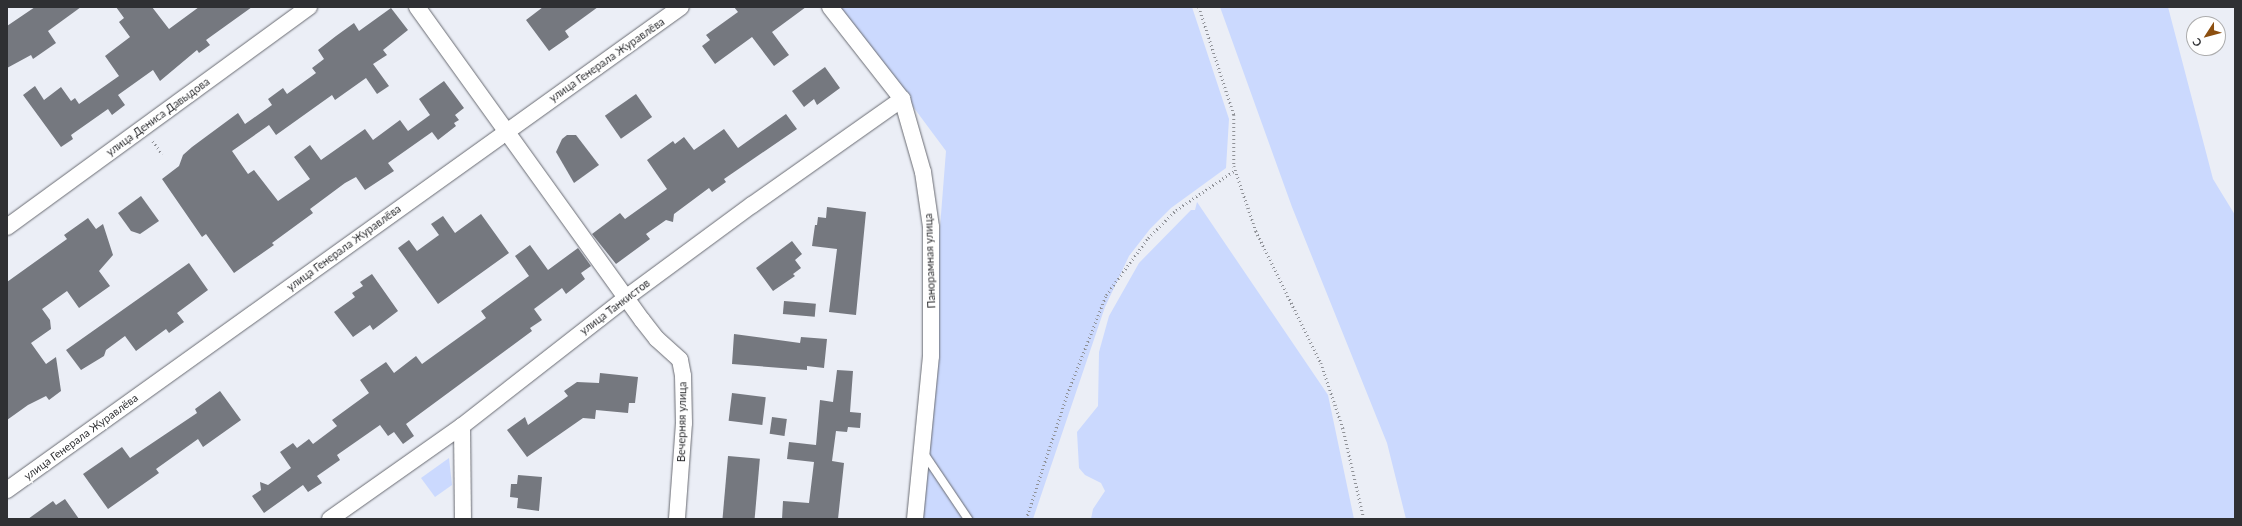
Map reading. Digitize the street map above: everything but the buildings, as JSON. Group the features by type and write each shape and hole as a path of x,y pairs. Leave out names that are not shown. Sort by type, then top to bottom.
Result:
{"street":[{"name":"улица Дениса Давыдова","path":"7,227 309,7"},
{"name":"Вечерняя улица","path":"417,7 657,339 680,360 683,376 684,423 677,519"},
{"name":"улица Генерала Журавлёва","path":"7,490 681,7"},
{"name":"Панорамная улица","path":"830,7 902,99 923,172 931,227 931,356 915,519"},
{"name":"улица Танкистов","path":"330,519 462,426 627,297 902,99"},
{"path":"462,426 463,519"}],"lane":[{"path":"922,450 968,519"}],"path":[{"path":"1199,7 1234,115 1235,170 1256,231 1321,363 1343,428 1364,519"},
{"path":"1026,519 1068,394 1106,295 1148,238 1176,210 1235,170"}],"shaded area":[{"path":"839,7 1192,7 1229,119 1226,168 1171,208 1150,229 1129,256 1105,307 1033,519 917,519 946,151"},
{"path":"1220,7 2168,7 2213,179 2235,215 2235,519 1406,519 1387,443 1292,207"},
{"path":"1197,202 1328,395 1354,519 1091,519 1093,509 1105,491 1101,483 1085,475 1079,468 1077,432 1098,406 1099,352 1109,316 1139,263 1191,210 1195,210"},
{"path":"449,458 452,485 435,497 421,478"}]}
